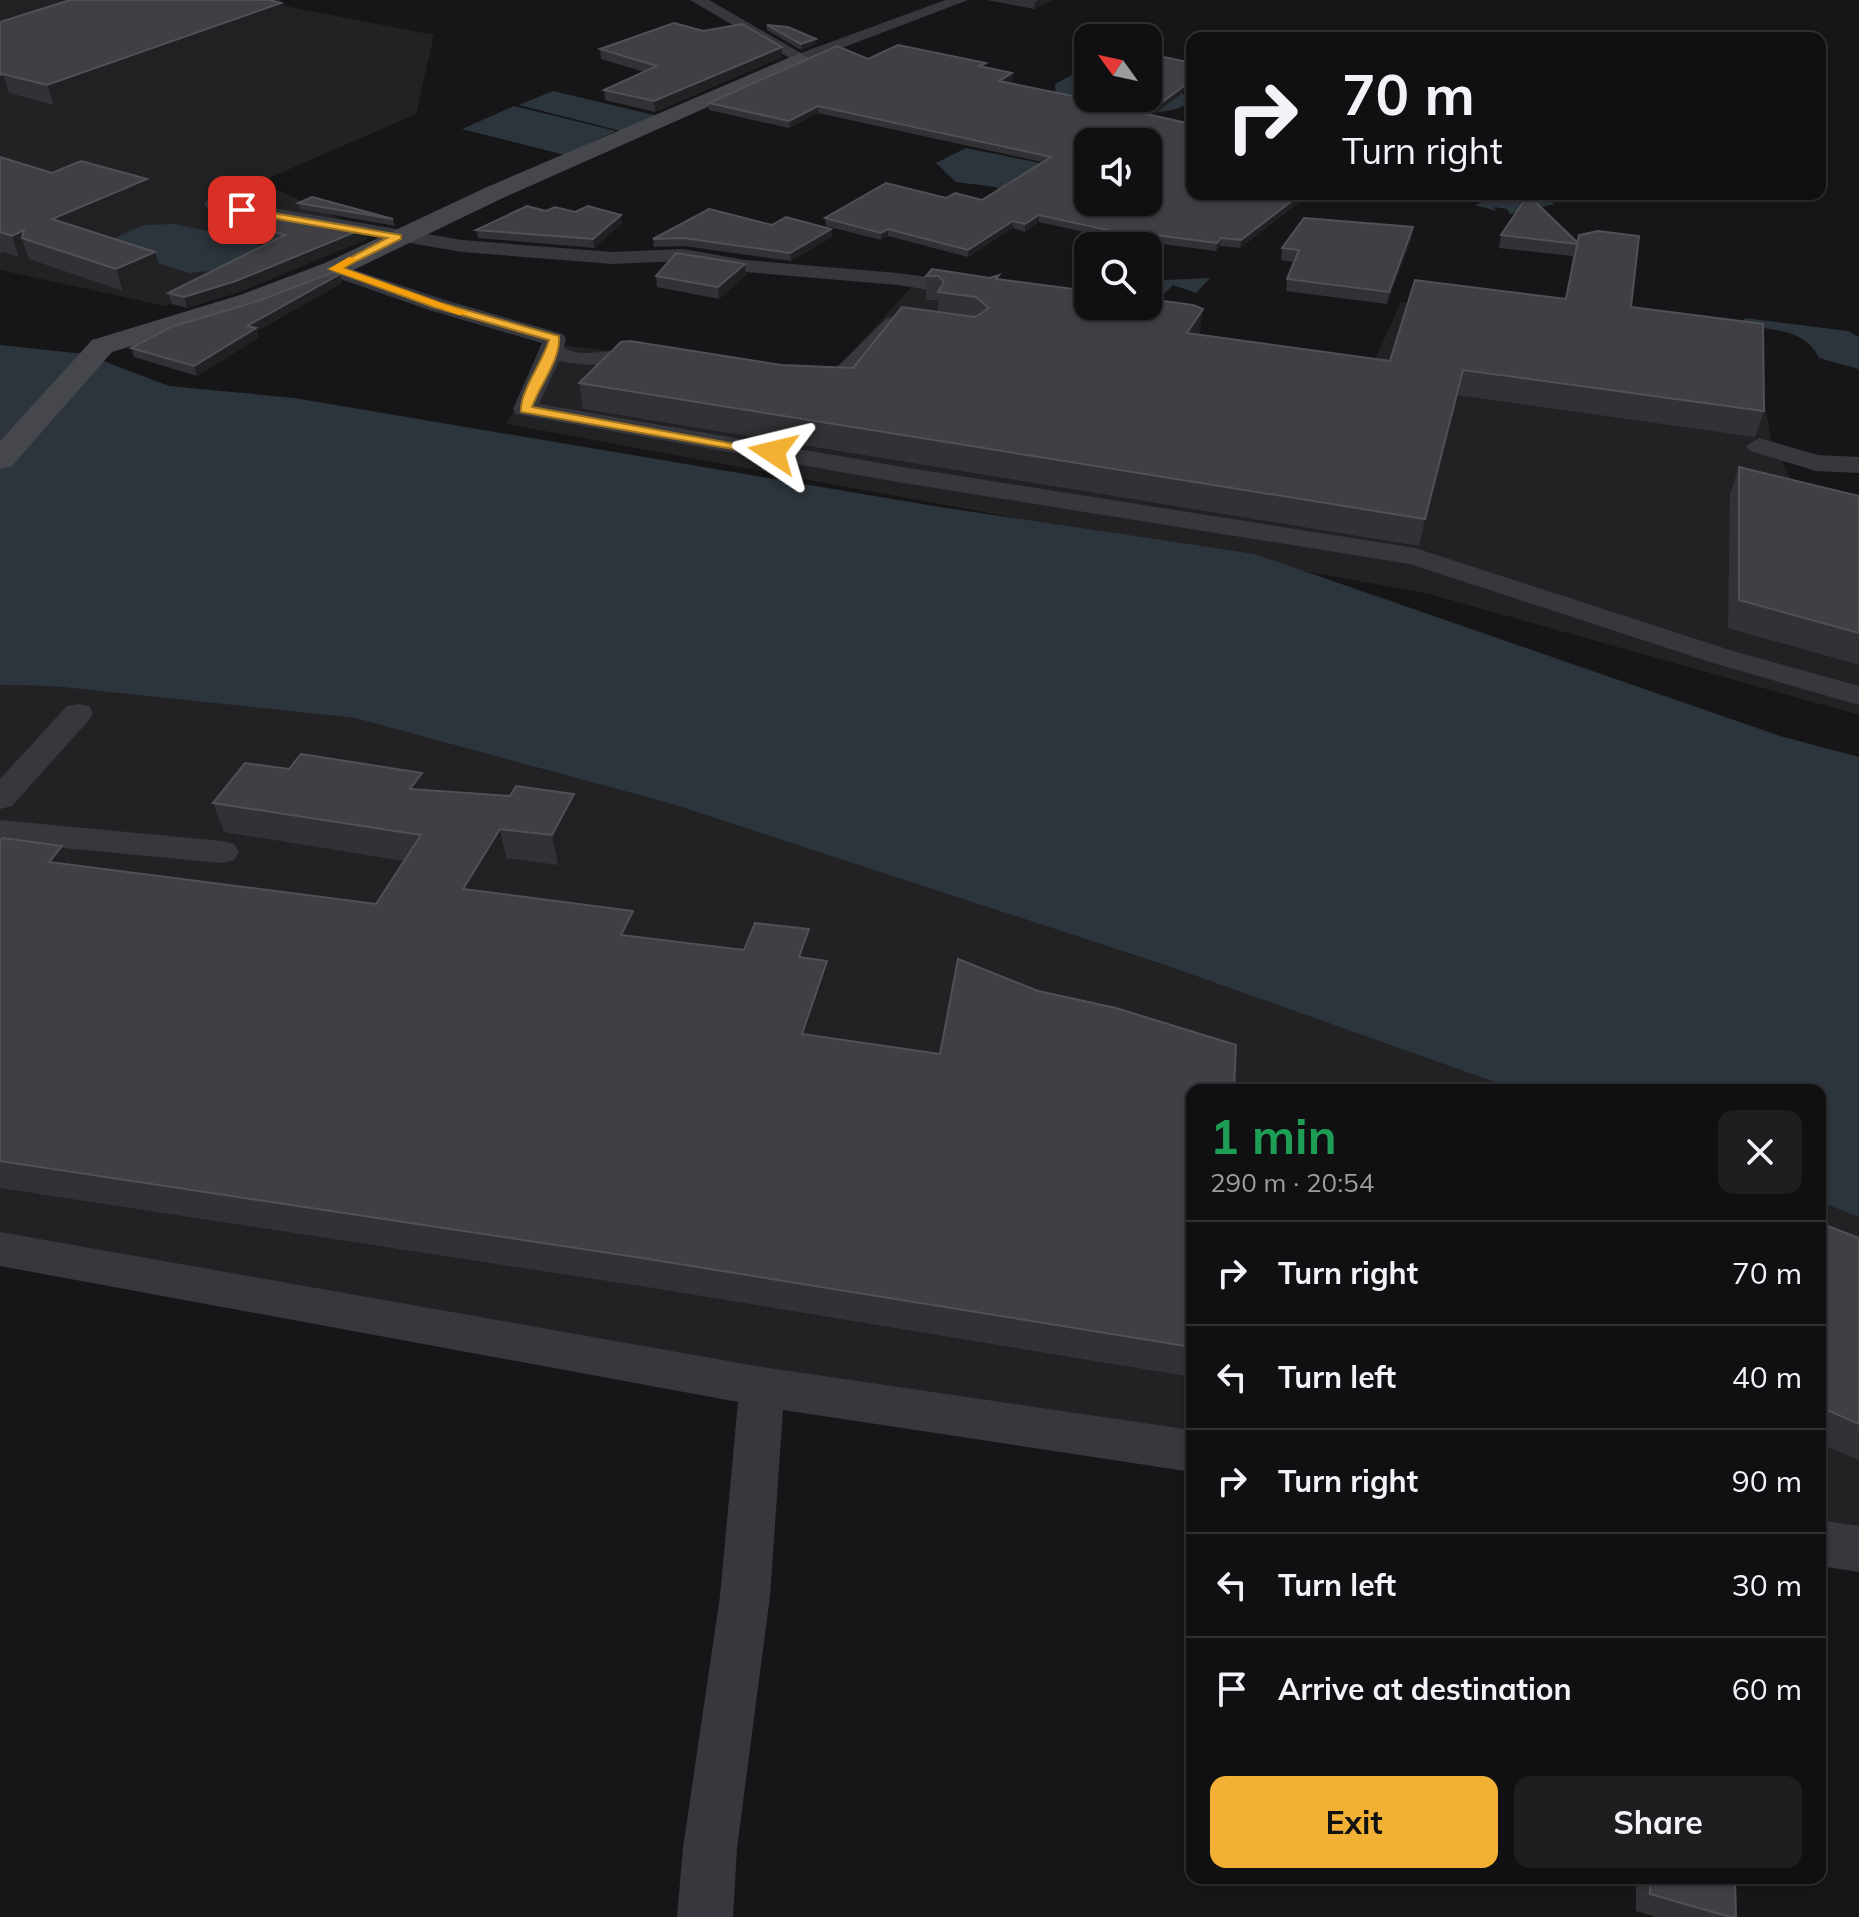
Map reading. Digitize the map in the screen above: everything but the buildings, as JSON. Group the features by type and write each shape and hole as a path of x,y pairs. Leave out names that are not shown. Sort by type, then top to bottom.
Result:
{"main road":[{"path":"0,460 102,346 237,306 334,269 397,237 800,59"}],"street":[{"path":"698,0 800,59 960,0"},
{"path":"214,204 397,237 612,258 683,255 745,266 898,279 990,292"},
{"path":"334,269 437,305 555,339 525,409 897,474 1415,556 1723,657 1859,696"},
{"path":"783,380 825,383 847,372 896,321 917,324"},
{"path":"551,352 582,360 633,356 675,363"},
{"path":"1759,446 1816,463 1859,465"},
{"path":"0,799 78,713"},
{"path":"0,831 222,852"},
{"path":"0,1249 762,1387 1186,1450"},
{"path":"705,1917 710,1848 745,1596 762,1387"},
{"path":"1826,1544 1859,1549"}],"shaded area":[{"path":"0,0 280,0 285,6 434,35 416,114 260,182 345,221 165,306 0,270"},
{"path":"1074,74 1074,99 1056,95 1055,84"},
{"path":"1162,85 1186,97 1186,104 1162,111"},
{"path":"553,91 658,116 625,132 519,105"},
{"path":"514,106 616,131 565,155 462,129"},
{"path":"966,148 1045,164 1014,197 995,187 956,182 936,163"},
{"path":"1548,200 1555,204 1510,214 1507,209 1494,207 1496,211 1475,205 1484,201"},
{"path":"174,224 245,239 265,249 220,270 190,273 110,249 115,238 143,225"},
{"path":"1210,278 1196,293 1173,285 1162,293 1162,279"},
{"path":"911,287 1074,310 1074,320 1149,320 1192,326 1182,349 1366,379 1401,302 1755,344 1771,439 1792,482 1859,498 1859,715 1429,594 506,424 553,344 830,377"},
{"path":"1745,318 1848,331 1859,337 1859,369 1819,358 1805,341 1786,332 1741,325"},
{"path":"0,345 85,354 169,386 294,398 940,507 1255,554 1780,736 1859,757 1859,1217 1826,1204 1826,1084 1500,1084 1168,966 672,804 355,718 52,686 0,685"},
{"path":"0,685 52,686 355,718 672,804 1168,966 1500,1084 1186,1084 1186,1457 0,1238"},
{"path":"1826,1204 1859,1217 1859,1566 1826,1561"}],"slow traffic":[{"path":"353,259 334,269 463,313"}],"route":[{"path":"242,210 397,237 334,269 437,305 555,339 549,363 534,385 525,409 773,452"}]}
